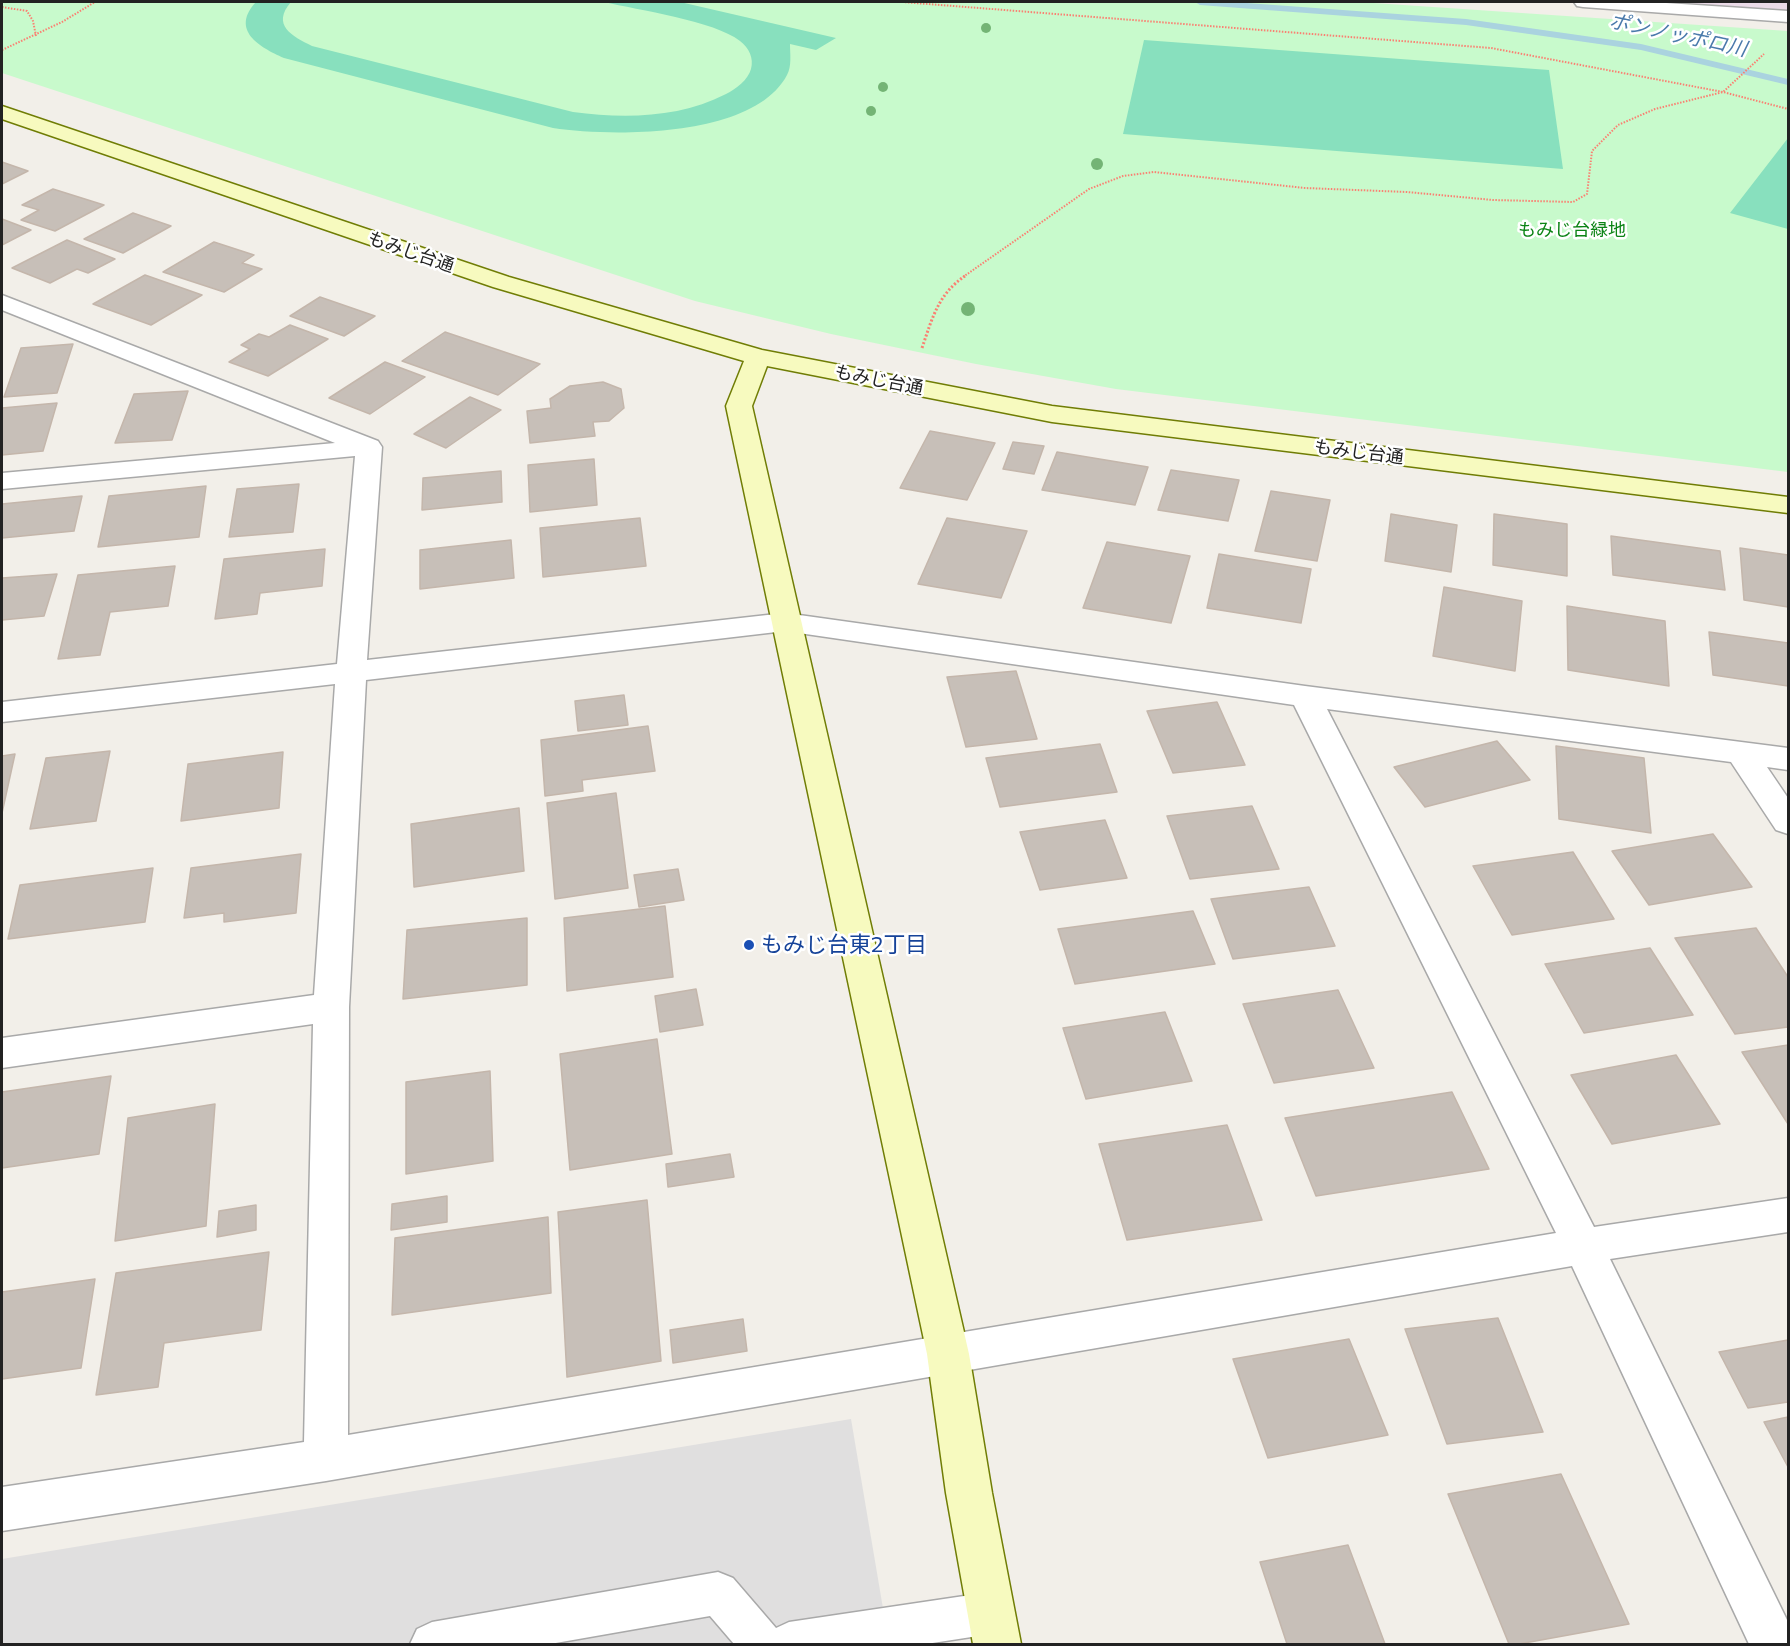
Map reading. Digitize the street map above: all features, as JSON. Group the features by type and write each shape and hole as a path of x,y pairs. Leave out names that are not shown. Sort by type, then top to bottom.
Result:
{"street":[{"path":"1583,2 1788,17"},
{"name":"もみじ台通","path":"2,112 501,282 759,357 1052,414 1788,505"},
{"path":"2,302 369,447"},
{"path":"759,357 739,406 948,1354 969,1493 994,1629"},
{"path":"2,481 369,447"},
{"path":"326,1460 331,1007 351,671 369,447"},
{"path":"2,712 785,622 1305,696 1788,759"},
{"path":"1305,696 1583,1246 1774,1644"},
{"path":"1741,753 1788,822"},
{"path":"2,1053 331,1007"},
{"path":"2,1509 326,1460 1583,1246 1788,1215"}],"lane":[{"path":"432,1644 718,1593 762,1644"},
{"path":"789,1644 994,1629"}],"path":[{"path":"2,50 36,36 95,2"},
{"path":"902,2 1491,48 1723,92 1788,109"},
{"path":"2,8 27,12 33,21 36,36"},
{"path":"917,388 920,353 936,309 950,286 1089,189 1123,176 1154,172 1305,188 1573,202 1587,194 1592,151 1618,125 1655,109 1723,92 1763,56"}],"shaded area":[{"path":"1607,2 1788,2 1788,17"},
{"path":"851,1419 889,1644 2,1644 2,1559"}],"green space":[{"name":"もみじ台緑地","path":"2,2 1359,2 1788,31 1788,472 1116,389 976,364 831,334 695,301 2,73"},
{"path":"256,2 291,2 283,17 286,29 312,46 573,112 612,116 651,115 690,108 708,102 741,84 751,69 752,61 748,50 740,41 713,28 675,17 604,2 680,2 836,38 816,50 790,44 790,64 787,75 770,96 745,111 714,122 680,128 645,132 579,131 553,128 284,58 257,43 247,29 246,21 249,12"},
{"path":"1144,40 1549,70 1563,169 1123,134"},
{"path":"1788,138 1788,229 1730,213"}],"building":[{"path":"2,162 28,171 2,184"},
{"path":"53,189 104,205 55,231 21,220 39,210 22,205"},
{"path":"133,213 171,226 123,253 84,239"},
{"path":"2,219 31,230 2,245"},
{"path":"67,240 115,259 88,273 77,269 50,283 12,268"},
{"path":"214,242 254,255 242,263 262,269 224,292 163,272"},
{"path":"145,275 202,295 151,325 93,304"},
{"path":"320,297 375,316 344,336 290,316"},
{"path":"290,325 328,339 268,376 229,362 250,349 241,345 259,334 269,337"},
{"path":"445,332 540,364 498,395 402,361"},
{"path":"73,344 57,393 4,397 21,348"},
{"path":"385,362 425,377 370,414 329,398"},
{"path":"603,382 621,389 624,408 609,421 593,422 595,436 530,443 527,411 551,408 550,399 570,386"},
{"path":"188,391 172,440 115,443 134,394"},
{"path":"470,397 501,410 446,448 414,434"},
{"path":"57,403 43,451 2,455 2,408"},
{"path":"930,431 995,443 967,500 900,488"},
{"path":"1013,442 1044,446 1034,474 1003,469"},
{"path":"1057,452 1148,467 1135,505 1042,490"},
{"path":"594,459 597,505 530,512 528,465"},
{"path":"1171,470 1239,480 1228,521 1158,510"},
{"path":"501,471 502,502 422,510 423,478"},
{"path":"299,484 293,532 229,537 237,489"},
{"path":"206,486 199,537 98,547 109,496"},
{"path":"1271,491 1330,500 1317,561 1255,551"},
{"path":"82,496 74,531 2,538 2,504"},
{"path":"1391,514 1457,525 1451,572 1385,561"},
{"path":"1494,514 1567,524 1567,576 1493,565"},
{"path":"640,518 646,566 543,577 540,528"},
{"path":"947,518 1027,531 1001,598 918,584"},
{"path":"1611,536 1720,551 1725,590 1613,575"},
{"path":"511,540 514,578 420,589 420,550"},
{"path":"1107,542 1190,556 1171,623 1083,608"},
{"path":"1740,548 1788,555 1788,607 1744,600"},
{"path":"325,549 322,586 260,593 257,614 215,619 224,559"},
{"path":"1219,554 1311,569 1301,623 1207,608"},
{"path":"175,566 168,606 110,612 100,655 58,659 78,575"},
{"path":"57,574 44,616 2,620 2,578"},
{"path":"1444,587 1522,601 1515,671 1433,656"},
{"path":"1567,606 1665,621 1669,686 1568,670"},
{"path":"1709,632 1788,643 1788,686 1713,675"},
{"path":"1016,671 1037,739 966,747 947,677"},
{"path":"624,695 628,725 578,731 575,701"},
{"path":"1217,702 1245,765 1173,773 1147,711"},
{"path":"648,726 655,771 582,780 583,791 545,796 541,740"},
{"path":"1497,741 1530,780 1425,807 1394,767"},
{"path":"1100,744 1117,792 1000,807 986,758"},
{"path":"1556,746 1644,758 1651,833 1559,819"},
{"path":"110,751 96,821 30,829 46,758"},
{"path":"283,752 279,808 181,821 188,764"},
{"path":"15,754 2,813 2,756"},
{"path":"616,793 628,888 555,899 547,803"},
{"path":"1252,806 1279,869 1190,879 1167,816"},
{"path":"519,808 524,871 414,887 411,824"},
{"path":"1105,820 1127,878 1040,890 1020,832"},
{"path":"1713,834 1752,887 1649,905 1612,851"},
{"path":"1573,852 1614,919 1512,935 1473,866"},
{"path":"301,854 296,913 224,922 224,913 184,918 191,868"},
{"path":"153,868 145,922 8,939 20,885"},
{"path":"678,869 684,900 639,907 634,875"},
{"path":"1309,887 1335,946 1233,959 1211,899"},
{"path":"665,906 673,977 567,991 564,918"},
{"path":"1193,911 1215,964 1075,984 1058,929"},
{"path":"527,918 527,985 403,999 407,930"},
{"path":"1756,928 1788,977 1788,1027 1735,1034 1675,938"},
{"path":"1650,948 1693,1015 1584,1033 1545,964"},
{"path":"696,989 703,1025 660,1032 655,996"},
{"path":"1338,990 1374,1068 1274,1083 1243,1004"},
{"path":"1165,1012 1192,1081 1086,1099 1063,1028"},
{"path":"657,1039 672,1154 570,1170 560,1054"},
{"path":"1788,1045 1788,1124 1742,1052"},
{"path":"1676,1055 1720,1124 1612,1144 1571,1075"},
{"path":"490,1071 493,1161 406,1174 406,1082"},
{"path":"111,1076 99,1154 2,1168 2,1092"},
{"path":"1452,1092 1489,1169 1316,1196 1285,1118"},
{"path":"215,1104 206,1226 115,1241 128,1118"},
{"path":"1227,1125 1262,1220 1127,1240 1099,1144"},
{"path":"730,1154 734,1177 668,1187 666,1164"},
{"path":"447,1196 447,1222 391,1230 392,1204"},
{"path":"647,1200 661,1361 567,1377 558,1212"},
{"path":"256,1205 256,1230 217,1237 219,1211"},
{"path":"548,1217 551,1293 392,1315 395,1238"},
{"path":"269,1252 261,1330 164,1343 158,1387 96,1395 116,1273"},
{"path":"95,1279 81,1368 2,1379 2,1292"},
{"path":"1498,1318 1543,1432 1447,1444 1405,1329"},
{"path":"743,1319 747,1351 673,1363 670,1330"},
{"path":"1349,1339 1388,1435 1268,1458 1233,1359"},
{"path":"1788,1340 1788,1402 1748,1408 1719,1352"},
{"path":"1788,1417 1788,1467 1764,1422"},
{"path":"1561,1474 1629,1624 1509,1644 1448,1494"},
{"path":"1348,1545 1385,1644 1287,1644 1260,1562"}],"waterway":[{"name":"ポンノッポロ川","path":"1200,2 1466,22 1641,47 1788,82"}],"place":[{"name":"もみじ台東2丁目","path":"749,945"}]}
